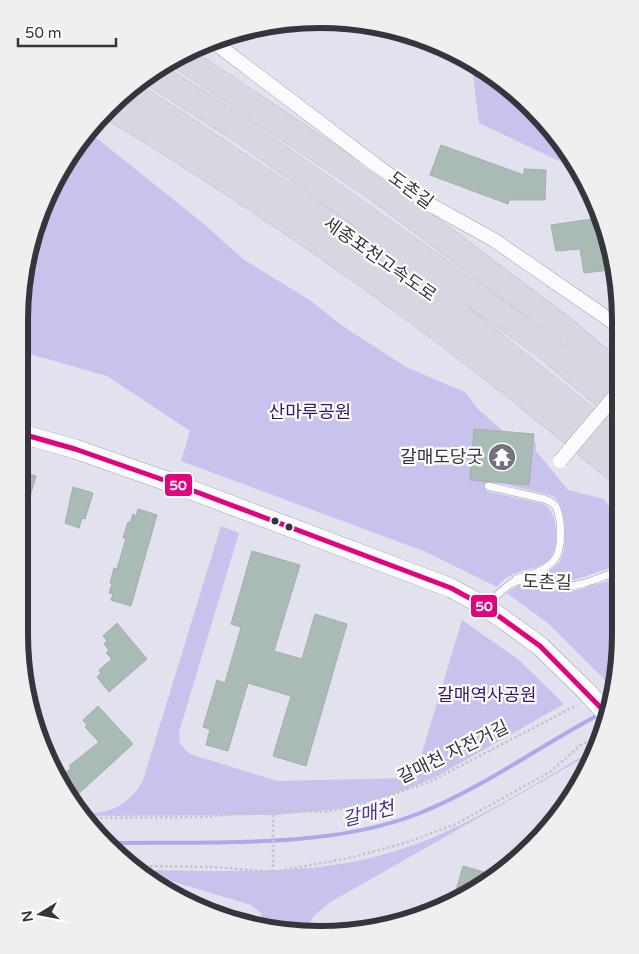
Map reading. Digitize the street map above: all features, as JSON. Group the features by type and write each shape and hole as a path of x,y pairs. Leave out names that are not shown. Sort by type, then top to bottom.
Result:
{"highway":[{"path":"186,60 379,190 565,330 612,370"},
{"name":"세종포천고속도로","path":"158,76 244,132 544,345 612,402"},
{"name":"세종포천고속도로","path":"133,95 422,286 612,439"},
{"path":"116,110 207,165 428,319 565,426 612,466"}],"street":[{"name":"도촌길","path":"219,46 422,200 494,240 612,321"},
{"path":"560,461 612,399"},
{"path":"28,436 74,449 178,485 451,588 486,607 540,646 583,698 602,711"}],"lane":[{"path":"488,486 544,498 552,502 557,508 560,534 556,559 548,566 516,579"},
{"name":"도촌길","path":"486,607 501,590 516,579 565,586 612,573"}],"path":[{"name":"갈매천 자전거길","path":"93,818 205,817 273,810 325,812 392,796 432,780 583,698"},
{"path":"142,866 215,867 273,872 354,857 408,842 456,824 550,772 581,745 592,739"},
{"path":"273,810 273,872"}],"green space":[{"path":"473,71 497,88 526,113 551,142 566,164 479,123"},
{"name":"산마루공원","path":"93,135 204,224 243,259 311,301 341,325 406,367 465,392 478,409 505,433 527,435 536,443 536,451 568,490 604,499 612,511 612,567 574,580 544,578 560,561 563,554 565,527 558,501 553,496 491,481 486,491 544,504 553,516 556,531 555,547 551,557 535,567 515,573 497,587 426,552 181,461 190,431 107,376 28,353 28,300 37,244 58,190 77,157"},
{"name":"갈매역사공원","path":"221,526 239,533 179,732 180,744 190,754 277,781 407,778 414,773 418,766 462,620 519,660 564,704 434,778 391,795 346,808 277,815 91,816 90,814 109,810 125,802 138,789 143,780"},
{"path":"612,580 612,634 607,682 549,624 507,593 518,585 569,592"},
{"path":"585,755 584,758 329,903 314,916 308,926 263,921 261,913 251,905 157,877 148,870 259,871 321,867 352,862 382,855 438,835 465,823"}],"building":[{"path":"441,145 524,175 524,169 546,170 545,200 509,200 508,204 430,175"},
{"path":"593,219 602,244 607,270 584,273 580,249 556,251 551,225"},
{"name":"갈매도당굿","path":"474,429 534,434 529,485 470,480"},
{"path":"28,474 36,476 28,503"},
{"path":"73,487 93,493 85,519 82,518 79,528 65,523"},
{"path":"138,509 157,515 131,606 111,600 113,594 109,593 114,568 117,569 126,538 123,538 128,522 130,523 133,514 136,516"},
{"path":"252,551 300,565 274,651 302,659 315,614 347,624 306,766 273,756 291,696 248,683 228,751 206,745 210,729 203,727 217,680 225,683 241,627 231,624"},
{"path":"117,623 147,659 109,692 97,677 101,673 99,670 112,659 106,653 109,650 104,644 107,641 103,636"},
{"path":"98,706 133,744 76,796 64,774 71,768 69,766 99,742 85,727 87,725 83,720"},
{"path":"463,866 487,873 466,887 455,893"}],"waterway":[{"name":"갈매천","path":"115,843 267,841 346,833 384,825 444,803 600,714"}],"transit line":[{"name":"50","path":"28,436 75,449 178,485 451,588 486,607 540,646 602,709"}],"place":[{"name":"갈매도당굿","path":"502,457"}]}
